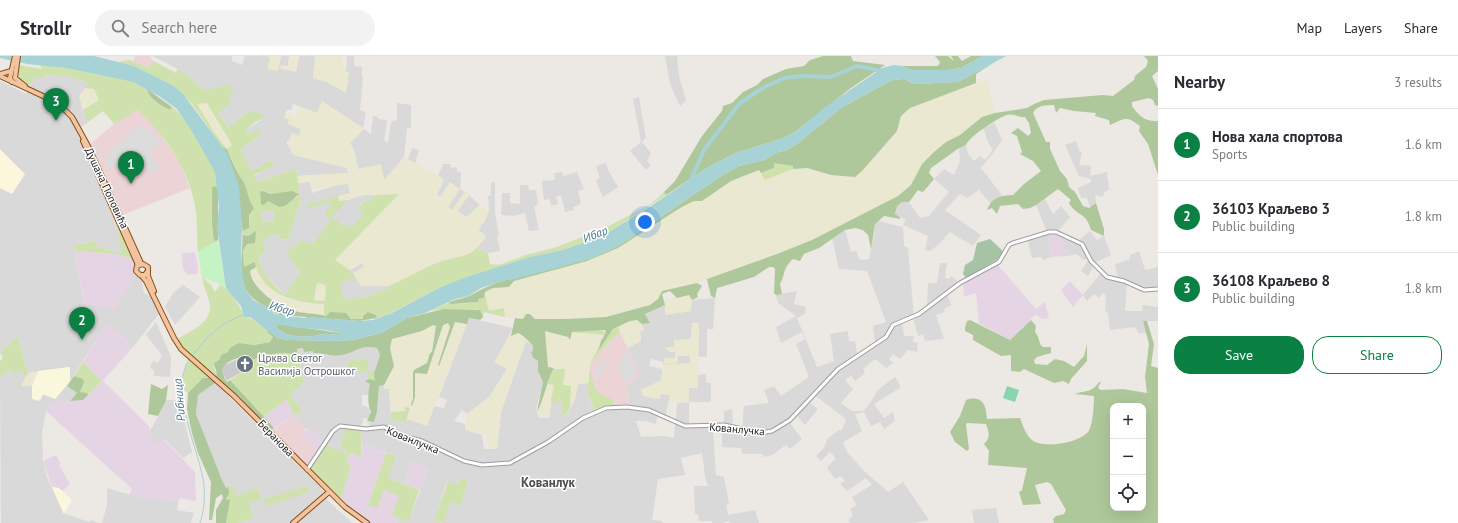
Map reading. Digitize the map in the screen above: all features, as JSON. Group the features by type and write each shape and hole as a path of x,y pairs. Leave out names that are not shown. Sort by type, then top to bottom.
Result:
{"main road":[{"path":"13,73 15,56"},
{"path":"10,81 18,56"},
{"path":"0,75 13,73"},
{"name":"Душана Поповића","path":"13,73 17,81 33,92"},
{"name":"Душана Поповића","path":"0,75 58,103 69,114 88,146 140,264"},
{"path":"140,264 146,265 147,272 163,316 146,281 136,271 140,264"},
{"path":"141,276 147,272"},
{"name":"Беранова","path":"163,316 174,338 185,353 234,396 329,492 353,514 367,523"},
{"path":"293,523 329,492"}],"street":[{"name":"Кованлучка","path":"307,470 333,431 340,426 362,429 384,428 399,435 422,442 464,461 482,465 510,463 548,442 584,418 606,408 627,406 650,410 675,423 685,426 724,425 761,433 778,429 790,420 838,369 886,337 893,325 919,314 960,283 998,262 1009,245 1049,232 1056,232 1082,244 1092,261 1103,275 1124,281 1144,290 1158,289"}],"shaded area":[{"path":"135,56 150,56 153,61 149,68 133,62"},
{"path":"153,56 232,56 232,61 242,65 245,56 266,56 270,57 278,71 281,56 289,56 288,66 296,72 299,56 315,56 313,78 327,82 346,92 349,72 346,72 347,56 354,56 354,66 362,67 363,78 360,110 366,113 363,128 322,101 317,113 293,104 291,110 287,110 284,118 289,119 288,124 301,129 299,136 286,142 294,155 347,168 348,173 297,176 296,169 256,182 254,176 273,166 271,160 252,171 240,150 262,134 248,134 246,130 263,119 250,110 228,128 219,113 221,88 204,90 185,73"},
{"path":"266,56 281,56 278,71 267,69 270,57"},
{"path":"289,56 299,56 296,72 280,69 281,65 288,66"},
{"path":"315,56 343,56 343,67 346,68 346,72 349,72 346,93 327,82 313,78"},
{"path":"665,56 677,56 679,76 686,101 680,106 670,84"},
{"path":"46,75 73,77 88,83 81,105 88,122 78,130 119,222 118,232 123,253 96,247 95,240 74,246 82,295 85,298 83,303 115,308 136,271 140,275 144,293 154,298 161,311 133,347 107,323 70,381 69,367 28,373 18,337 0,352 0,81 26,94 34,77 43,78"},
{"path":"987,80 995,113 982,117 960,135 946,142 934,152 922,164 911,185 898,196 812,240 701,282 662,291 658,299 650,305 606,317 535,319 532,316 523,319 505,317 504,308 489,311 485,292 493,288 509,287 514,281 587,261 618,248 680,208 694,201 702,201 731,181 749,172 759,169 766,180 790,169 807,168 831,175 863,170 897,131 901,116 910,108 963,86"},
{"path":"85,88 94,89 100,100 83,110 79,96"},
{"path":"639,97 646,138 642,142 651,153 647,161 651,165 646,170 630,151 641,142 633,99"},
{"path":"322,101 364,129 350,143 354,150 358,169 381,164 384,180 404,157 444,179 437,195 440,197 450,182 460,189 448,207 452,210 465,192 469,195 457,212 466,217 480,205 489,211 478,233 482,232 486,237 472,254 441,261 396,283 382,286 361,286 353,273 364,267 362,263 350,270 335,260 399,194 363,195 339,201 338,196 350,193 348,184 311,189 310,182 298,183 297,176 348,173 347,168 293,155 288,145 292,133 299,136 301,129 288,124 289,119 284,118 286,112 297,116 300,107 317,113"},
{"path":"207,103 232,145 227,149 214,132 197,104"},
{"path":"397,103 411,105 411,128 407,128 404,157 384,181 358,169 354,150 350,143 364,129 371,134 373,116 378,117 378,119 387,120 384,141 388,143 391,122 397,120"},
{"path":"137,109 152,123 172,151 181,165 190,188 120,216 88,146 114,124"},
{"path":"994,122 1002,140 981,168 1002,195 990,203 979,190 967,198 960,194 945,210 981,235 973,246 950,232 930,251 925,250 928,236 903,225 906,220 895,214 897,206 902,202 909,202 920,218 929,216 949,192 934,179 944,169 954,175 960,161 959,148 966,145 968,154 974,161 980,156 985,160 993,150 988,142 983,128"},
{"path":"140,125 144,129 147,127 161,143 150,151 159,169 149,174 142,158 135,149 110,170 106,170 108,165 106,162 109,159 106,156 102,160 93,146 95,144 103,158"},
{"path":"1076,141 1079,151 1082,153 1079,165 1091,166 1090,176 1107,172 1109,190 1104,192 1103,197 1095,195 1096,203 1090,207 1087,198 1081,198 1078,188 1091,182 1091,179 1079,176 1065,145"},
{"path":"412,148 419,150 415,164 408,159"},
{"path":"0,149 25,174 12,194 0,188"},
{"path":"606,163 608,170 618,187 603,197 596,181 600,178 596,166"},
{"path":"443,164 451,164 451,168 457,167 457,172 461,172 460,189 440,197 437,195 444,180 438,176"},
{"path":"562,172 563,176 577,172 584,189 578,191 581,204 573,207 574,210 565,212 561,195 556,197 558,204 551,206 550,199 544,200 542,184 542,181 555,180 554,173"},
{"path":"310,182 312,193 340,184 348,184 350,193 309,208 331,202 345,204 348,200 363,195 376,195 368,202 364,200 358,208 364,213 351,228 339,222 294,262 300,272 285,295 267,277 261,267 258,256 266,251 261,241 273,234 277,235 281,239 288,240 301,200 298,183"},
{"path":"495,182 495,213 500,251 488,253 477,248 486,237 478,234 489,211 488,196 491,195 491,183"},
{"path":"520,185 528,185 529,190 536,190 538,204 534,207 539,230 529,231 525,213 514,216 501,215 502,193 510,193 510,203 520,204"},
{"path":"460,189 465,192 452,210 448,207"},
{"path":"469,195 480,205 466,217 457,211"},
{"path":"1044,197 1053,214 1061,206 1070,217 1057,232 1078,241 1090,231 1097,240 1104,236 1111,255 1094,263 1103,275 1118,279 1115,264 1130,259 1130,255 1139,251 1145,270 1158,267 1158,289 1148,290 1127,282 1125,311 1142,311 1143,305 1158,307 1158,321 1143,321 1147,332 1139,334 1135,327 1110,330 1108,312 1105,311 1106,296 1103,293 1099,298 1094,294 1087,301 1083,295 1101,273 1094,265 1088,276 1081,271 1089,259 1083,260 1077,254 1067,256 1066,251 1063,250 1049,233 1051,257 1043,260 1041,257 1032,258 1027,237 1047,232 1036,205"},
{"path":"273,211 274,221 260,222 261,212"},
{"path":"875,220 902,227 903,225 904,246 908,248 914,317 927,308 928,283 937,283 940,263 947,263 945,278 949,279 951,276 960,283 947,293 951,305 944,309 945,312 936,315 944,339 925,341 923,334 918,336 913,318 902,321 904,336 914,336 913,342 918,343 917,352 908,350 900,359 893,354 889,359 893,363 886,368 875,359 863,369 865,373 855,381 851,376 845,380 853,389 841,403 852,411 863,411 869,405 877,391 895,377 900,388 874,404 884,418 893,412 895,421 884,429 880,422 871,426 864,412 855,414 862,431 843,442 847,452 865,472 888,492 903,482 929,520 914,523 850,523 848,520 853,516 850,509 857,505 852,497 872,485 866,478 847,491 840,484 845,481 841,476 835,479 827,468 836,458 830,452 821,461 816,456 824,448 828,438 839,430 842,430 846,419 816,396 810,403 818,409 805,425 797,416 790,423 802,439 790,449 786,445 772,455 764,457 762,454 742,454 741,448 722,447 722,429 713,429 716,475 724,477 729,504 726,505 728,515 755,510 759,523 730,523 729,521 723,523 712,523 712,521 699,521 698,514 695,514 694,486 708,486 702,453 681,458 685,475 658,479 652,520 662,521 662,523 443,523 450,502 460,505 468,481 460,479 458,485 447,481 434,520 442,523 397,523 399,519 409,521 428,468 412,462 404,484 388,478 395,456 362,444 362,429 369,429 369,421 374,422 377,412 379,386 384,385 385,388 389,388 391,420 406,422 408,419 427,426 434,406 444,408 447,400 439,397 469,318 513,328 495,362 507,369 489,397 467,414 462,410 454,421 465,424 465,430 482,435 484,449 497,449 501,412 526,341 533,346 533,350 531,352 533,358 538,361 538,371 543,382 536,409 539,418 549,418 551,401 562,401 562,414 568,413 575,399 578,384 588,383 589,398 595,413 606,408 631,407 626,386 640,375 628,348 641,341 640,331 644,330 642,324 650,322 645,314 665,305 665,315 691,311 692,300 715,298 713,329 707,329 707,357 698,357 699,324 692,323 691,339 675,340 675,347 664,348 671,352 675,352 675,358 664,358 664,364 678,363 678,356 690,356 690,364 663,365 663,362 651,359 649,366 662,369 662,380 641,390 643,396 659,399 661,394 670,395 665,417 658,413 656,424 645,421 636,421 641,437 664,436 674,438 677,403 689,402 689,426 724,425 724,411 732,409 733,427 742,429 744,406 769,403 764,390 774,386 781,396 809,377 796,344 805,339 802,332 781,343 776,327 796,316 778,303 776,295 797,291 794,304 806,307 805,314 797,318 817,367 834,361 830,334 848,331 849,342 855,341 857,354 875,344 873,326 886,322 867,271 839,269 832,238 845,230 851,252 856,251 860,260 869,259 874,235"},
{"path":"1049,232 1066,238 1063,250 1066,250 1067,256 1051,257"},
{"path":"75,251 116,254 136,260 136,274 115,309 83,303 85,298 82,293"},
{"path":"195,252 198,266 197,274 187,275 183,268 182,253"},
{"path":"362,263 364,267 361,286 388,286 389,288 368,296 344,300 340,283 354,278 350,270"},
{"path":"996,263 1036,309 1045,302 1049,318 1042,319 1036,314 1010,340 979,323 976,293 964,297 963,281"},
{"path":"256,267 262,279 281,296 324,304 324,315 293,311 272,299 250,276 250,271"},
{"path":"1070,281 1083,295 1073,307 1061,290"},
{"path":"317,283 326,285 325,301 314,300"},
{"path":"183,285 200,297 175,325 165,307 174,292"},
{"path":"686,295 691,297 691,311 665,315 665,300"},
{"path":"637,320 641,322 644,330 640,331 641,341 628,348 618,327 630,321"},
{"path":"156,322 171,357 170,377 154,376 154,370 150,368 153,361 158,363 162,355 146,335"},
{"path":"455,322 467,324 427,426 408,419 410,409 405,408 405,411 391,412 389,389 384,389 384,385 394,363 390,348 392,339 422,331 433,325 436,326 432,352 430,353 427,363 414,370 412,406 415,397 415,373 424,374 436,348 443,325 448,323 450,326 439,365"},
{"path":"107,323 133,347 103,381 149,426 151,445 164,440 195,472 196,501 180,498 178,502 150,497 149,500 129,495 132,489 46,411 53,401 83,400 102,381 83,362"},
{"path":"692,323 699,323 698,388 689,388 689,402 669,402 670,395 662,394 659,399 643,396 641,390 661,380 663,365 690,363 690,356 678,356 678,363 664,364 664,358 675,358 675,352 664,348 674,347 674,340 691,339"},
{"path":"545,331 563,335 570,340 572,332 605,335 589,367 588,383 578,384 575,399 570,408 571,386 563,386 564,369 548,367"},
{"path":"620,332 640,375 626,386 631,407 616,407 589,398 588,393 590,364 608,343"},
{"path":"518,333 524,336 526,341 501,412 497,449 489,449 485,434 465,430 467,414 489,397 507,369 494,362 510,335"},
{"path":"366,345 377,348 380,355 375,371 368,371 351,359 368,372 368,380 366,381 370,384 368,395 362,395 362,405 369,408 371,415 367,419 363,418 363,423 356,429 345,454 324,444 312,427 306,429 294,416 302,410 290,394 304,383 297,349 304,348 313,351 313,353 329,356"},
{"path":"627,351 638,375 624,383 619,370 625,352"},
{"path":"242,357 253,360 251,367 226,381 222,369 223,366"},
{"path":"605,360 607,365 593,383 593,375"},
{"path":"70,367 70,381 55,399 43,394 39,401 32,399 32,386 38,371"},
{"path":"11,369 19,370 27,376 21,386 34,386 40,401 43,394 55,399 67,386 77,393 70,401 53,401 46,411 42,433 43,461 47,477 63,513 89,522 90,520 99,523 1,523 0,377"},
{"path":"38,371 32,386 21,386 28,373"},
{"path":"706,374 706,383 711,383 711,402 689,402 689,388 697,388 698,375"},
{"path":"215,383 321,488 327,495 324,497 352,523 238,523 254,518 249,504 262,498 257,488 237,496 226,488 222,480 196,414 198,395"},
{"path":"548,384 554,385 549,418 539,418 537,411"},
{"path":"167,400 179,400 192,452 183,458 165,440 151,446 150,429 152,428"},
{"path":"287,400 294,416 274,428 263,417"},
{"path":"294,416 306,429 304,430 309,441 318,453 307,470 269,432"},
{"path":"312,426 324,444 318,453 309,441 306,442 299,436"},
{"path":"362,444 386,453 368,505 384,490 400,496 392,515 399,519 397,523 367,523 340,502 351,466 346,463 350,453 361,457"},
{"path":"56,455 61,464 59,465 70,484 62,491 59,488 52,487 43,461"},
{"path":"412,462 428,467 420,490 404,484"},
{"path":"52,487 59,488 72,500 64,514"},
{"path":"107,488 148,500 149,497 178,502 177,510 194,513 191,523 102,523 107,505"},
{"path":"996,508 999,523 974,523 972,510"}],"green space":[{"path":"823,56 851,56 853,61 885,65 851,88 795,132 781,139 736,153 710,166 666,195 664,192 675,181 702,136 722,111 723,106 732,103 743,92 757,85 763,79 786,69 804,66 810,60"},
{"path":"935,56 948,56 954,61 951,56 958,56 962,61 971,56 983,56 961,68 949,70 911,70 902,66 938,66 940,62"},
{"path":"1144,56 1158,56 1158,71 1152,76 1158,89 1158,106 1155,105 1153,100 1149,98 1132,102 1132,106 1143,118 1158,121 1158,175 1148,144 1139,131 1140,126 1131,120 1125,119 1110,125 1109,120 1095,116 1096,113 1060,108 1056,113 1054,105 1039,107 1033,113 1046,142 1050,142 1050,149 1060,171 1067,179 1069,187 1075,192 1083,206 1089,208 1096,203 1104,229 1104,236 1091,230 1087,220 1069,203 1071,200 1058,189 1030,208 1023,209 1018,204 1000,206 997,214 992,208 987,210 994,200 1004,196 1013,195 1041,171 1033,161 1020,154 1022,152 1017,136 1011,133 1018,128 1028,136 1031,133 1029,123 1025,117 1007,115 984,128 972,137 966,145 959,148 931,168 929,173 934,179 924,191 922,192 918,190 909,202 902,202 897,206 895,214 900,217 900,219 884,216 875,224 871,249 868,235 863,230 855,228 845,230 819,248 804,254 800,261 793,259 786,269 780,284 782,294 776,295 774,293 775,269 773,267 769,267 754,277 717,288 715,298 711,296 707,279 812,240 898,196 911,185 922,164 934,152 946,142 960,135 982,117 995,113 1027,108 1044,100 1103,95 1113,96 1134,80 1135,76 1146,67 1148,61"},
{"path":"129,60 149,68 153,61 176,73 177,69 185,73 204,90 231,85 234,92 229,95 230,103 219,113 228,128 250,110 264,115 263,119 255,122 246,130 248,134 259,129 262,134 240,150 252,171 271,160 274,166 254,175 257,182 296,169 301,200 288,240 281,239 277,235 273,234 262,241 266,251 258,257 262,269 268,278 285,295 300,272 289,257 288,251 302,240 313,244 331,219 325,215 331,202 309,208 305,205 338,196 339,201 348,200 331,218 351,228 364,213 358,208 365,200 368,202 376,195 399,194 335,260 350,270 355,278 340,283 344,300 368,296 389,288 388,286 429,266 466,255 477,248 488,253 490,264 499,265 526,255 557,247 607,227 651,204 664,192 666,195 614,229 591,240 563,250 530,257 466,277 441,287 383,317 377,318 376,315 357,320 330,312 326,316 324,315 324,304 303,302 272,290 259,273 255,262 244,268 243,251 255,232 248,236 243,235 243,231 249,228 250,202 247,192 227,149 222,147 192,104 174,86 134,66 118,62","holes":["207,103 232,145 227,149 214,132 197,104","292,191 298,193 298,196 279,207 268,200 266,201 267,192 283,194","273,211 274,221 261,222 261,212","317,283 326,285 325,301 314,300"]},
{"path":"995,62 976,74 976,83 910,108 901,116 897,131 855,177 831,175 807,168 793,169 793,166 774,163 774,168 761,173 759,170 731,181 702,201 694,201 680,208 618,248 587,261 514,281 509,287 493,288 485,292 484,298 479,299 478,302 448,303 469,296 498,282 592,258 620,245 721,176 739,166 764,160 778,152 787,150 797,144 841,108 892,80 904,79 914,84 958,82"},
{"path":"18,65 42,69 40,65 66,68 133,82 147,89 150,96 159,105 170,110 172,107 177,111 196,136 216,174 218,188 212,188 212,229 215,242 198,252 196,212 189,183 176,156 158,132 138,110 114,124 103,111 88,122 83,110 99,100 94,89 85,88 88,83 73,77 46,75 43,78 34,78 28,88 17,81"},
{"path":"147,89 172,107 170,110 163,107 153,99"},
{"path":"222,147 227,149 236,170 245,184 250,202 254,208 249,215 249,228 243,231 243,235 240,214"},
{"path":"774,162 793,166 793,169 765,180 761,173 774,168"},
{"path":"214,186 218,188 218,240 215,242 212,224 212,188"},
{"path":"262,191 271,194 292,191 299,194 285,206 279,207 268,201 264,205 261,204 260,192"},
{"path":"119,222 136,260 116,254 75,251 74,246 96,240 97,247 122,253 118,232"},
{"path":"256,231 255,243 247,244 243,251 244,267 255,262 256,267 250,271 251,277 260,289 272,300 286,308 296,311 326,316 330,312 346,313 351,319 363,319 363,316 368,312 376,315 377,318 359,321 280,315 254,299 247,291 243,281 242,270 243,235 248,236"},
{"path":"990,239 1004,252 1003,256 966,278 963,274 965,265 973,260 977,243"},
{"path":"218,240 226,287 202,277 198,252"},
{"path":"202,277 211,285 215,292 220,285 228,290 244,314 266,328 267,332 273,337 270,342 253,345 239,343 228,352 221,355 214,368 217,374 215,379 198,382 196,387 188,393 183,390 183,381 185,369 191,357 178,345 179,338 202,324 209,314 209,301"},
{"path":"697,283 702,286 697,294 698,297 692,300 689,295 677,298 670,291 662,294 665,305 645,314 650,323 642,324 637,320 630,321 613,329 598,351 606,332 605,330 572,332 570,340 568,337 545,331 548,367 554,368 537,411 543,382 538,371 538,361 533,358 531,352 533,350 533,346 526,338 518,333 511,336 515,318 523,319 526,314 530,314 535,319 606,317 650,305 658,299 662,291"},
{"path":"485,294 489,311 504,308 505,317 484,312 483,317 477,309 430,311 448,303 473,303 484,298"},
{"path":"444,309 480,310 483,317 480,320 469,318 467,324 455,322 439,366 438,365 450,327 448,323 443,325 427,374 415,373 415,397 412,406 413,373 414,370 427,363 430,353 432,352 436,326 433,325 422,331 392,339 390,348 394,366 384,385 379,386 377,412 374,422 367,421 371,412 368,398 370,384 365,381 370,379 375,381 374,374 380,355 377,348 365,347 347,354 334,356 313,353 313,351 304,352 303,348 297,349 298,356 294,354 282,353 263,356 253,360 250,358 241,357 227,363 222,369 225,380 227,382 230,380 274,428 269,432 215,379 217,374 214,363 219,360 221,355 228,352 230,348 239,343 254,345 270,342 273,337 267,332 268,329 277,338 290,340 353,340 381,333 407,318"},
{"path":"970,320 1010,340 1031,320 1036,326 1035,332 1041,346 1051,347 1051,353 1037,357 1034,360 1035,364 1047,365 1055,359 1064,361 1074,367 1084,356 1087,344 1087,361 1071,379 1069,384 1063,381 1054,383 1024,369 1020,372 1011,371 1011,355 1001,356 973,340 973,335 965,331 967,321"},
{"path":"1143,321 1147,321 1154,344 1151,366 1158,368 1158,523 1054,523 1053,519 1056,516 1064,514 1066,510 1051,484 1047,482 1035,485 1041,504 1023,505 1019,492 1022,490 1027,468 988,465 989,451 984,444 989,435 986,424 967,423 969,449 967,451 955,442 950,432 960,416 966,400 976,399 984,405 987,419 1020,418 1028,436 1037,443 1061,444 1069,442 1083,436 1088,432 1093,415 1094,396 1075,394 1091,390 1099,382 1101,382 1098,387 1100,390 1123,389 1147,393 1145,377 1149,344"},
{"path":"278,324 340,333 339,335 325,334 304,337 285,333 275,326"},
{"path":"618,327 620,332 608,343 590,364 599,347 598,350 613,329"},
{"path":"593,329 606,332 605,335 572,332"},
{"path":"18,337 28,373 27,376 19,370 15,374 11,369 0,377 0,361 3,358 0,352"},
{"path":"272,354 294,354 298,356 304,383 290,394 302,410 294,416 287,400 263,417 230,380 251,367 253,360"},
{"path":"351,359 368,360 368,371 375,371 375,381 368,380 367,372 349,371 348,362"},
{"path":"83,362 102,381 88,395 80,392 83,380 74,376"},
{"path":"553,369 565,369 563,385 571,386 570,408 566,414 562,415 562,401 551,401 554,385 548,384 550,372"},
{"path":"589,372 591,372 595,389 599,393 613,400 615,407 606,408 595,413 588,393"},
{"path":"74,376 83,379 84,382 80,392 87,393 88,395 83,400 70,401 77,393 67,386"},
{"path":"203,378 211,378 215,383 198,395 196,414 222,480 226,488 228,487 229,494 226,499 230,500 226,523 216,523 216,510 223,498 222,494 216,498 212,520 209,520 211,482 198,453 187,409 188,393"},
{"path":"151,384 162,389 168,385 166,401 158,416 148,414"},
{"path":"1007,386 1019,390 1015,402 1003,398"},
{"path":"405,407 410,408 406,422 391,420 391,412 405,411"},
{"path":"346,427 362,429 361,457 350,453 346,463 351,466 340,502 307,470 324,444 346,453 347,450 340,447"},
{"path":"386,453 396,456 388,478 419,490 409,521 399,519 392,515 399,496 384,490 377,508 368,505"},
{"path":"460,479 468,481 460,506 450,502 443,523 434,520 448,481 458,485"},
{"path":"234,486 237,496 257,488 262,498 249,504 254,518 238,523 226,523 228,487"},
{"path":"307,486 309,492 267,506 263,499"}],"water":[{"path":"0,56 94,56 134,66 174,86 183,94 227,153 239,186 242,227 241,253 243,282 253,300 272,310 274,314 304,318 308,317 359,321 373,320 390,314 441,287 466,277 530,257 563,250 591,240 614,229 710,166 736,153 781,139 795,132 824,108 882,68 894,65 902,66 911,70 949,70 961,68 983,56 1006,56 958,82 914,84 904,79 892,80 841,108 797,144 787,150 778,152 764,160 739,166 721,176 620,245 592,258 516,279 505,280 481,288 468,296 455,299 425,313 407,318 381,333 353,340 335,341 290,340 277,338 250,317 244,317 241,306 226,288 217,228 219,207 215,172 193,133 177,109 159,96 133,82 66,68 27,64 0,58","holes":["278,324 325,330 340,333 338,335 325,334 304,337 285,333 275,326"]}],"waterway":[{"name":"Ибар","path":"690,182 704,150 739,104 761,89 784,78 804,76 831,77 857,66 883,71"},
{"name":"Рибница","path":"192,356 220,326 243,315"},
{"name":"Рибница","path":"190,358 184,371 182,386 187,421 202,472 204,486 204,505 200,523"}],"place":[{"name":"36108 Краљево 8","path":"56,121"},
{"name":"Нова хала спортова","path":"131,184"},
{"name":"36103 Краљево 3","path":"82,340"},
{"name":"Црква Светог Василија Острошког","path":"245,364"}],"district":[{"name":"Кованлук","path":"548,482"}]}
